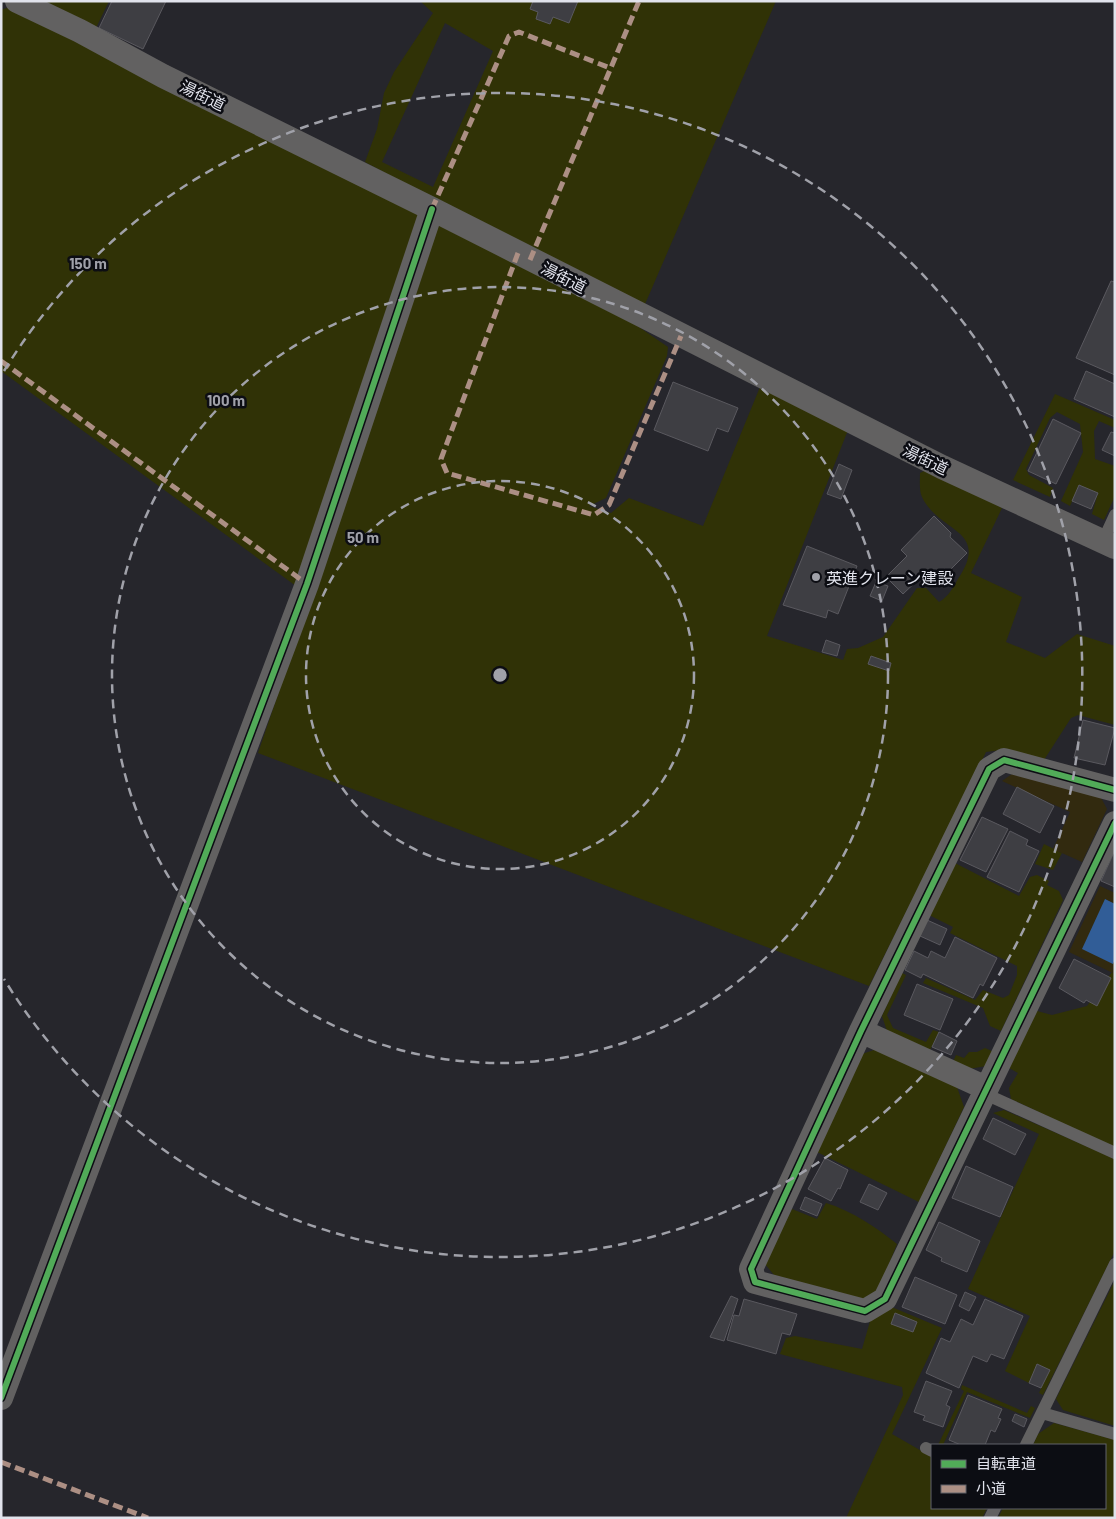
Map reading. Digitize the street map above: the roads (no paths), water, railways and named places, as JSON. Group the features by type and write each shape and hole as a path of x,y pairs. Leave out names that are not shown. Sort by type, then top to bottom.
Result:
{"street":[{"name":"湯街道","path":"17,1 432,208 942,467 1109,544"},
{"path":"1,1398 307,584 432,208"},
{"path":"1115,790 1004,760 989,768 862,1031 752,1269 756,1282 865,1311 885,1299 984,1090 1115,823"},
{"path":"862,1031 984,1090"}],"lane":[{"path":"1109,544 1115,514"},
{"path":"984,1090 1115,1153"},
{"path":"1026,1444 1115,1264"},
{"path":"1042,1413 1115,1434"}],"water":[{"path":"1105,899 1115,904 1115,959 1113,964 1082,949"}],"place":[{"name":"英進クレーン建設","path":"816,577"}]}
